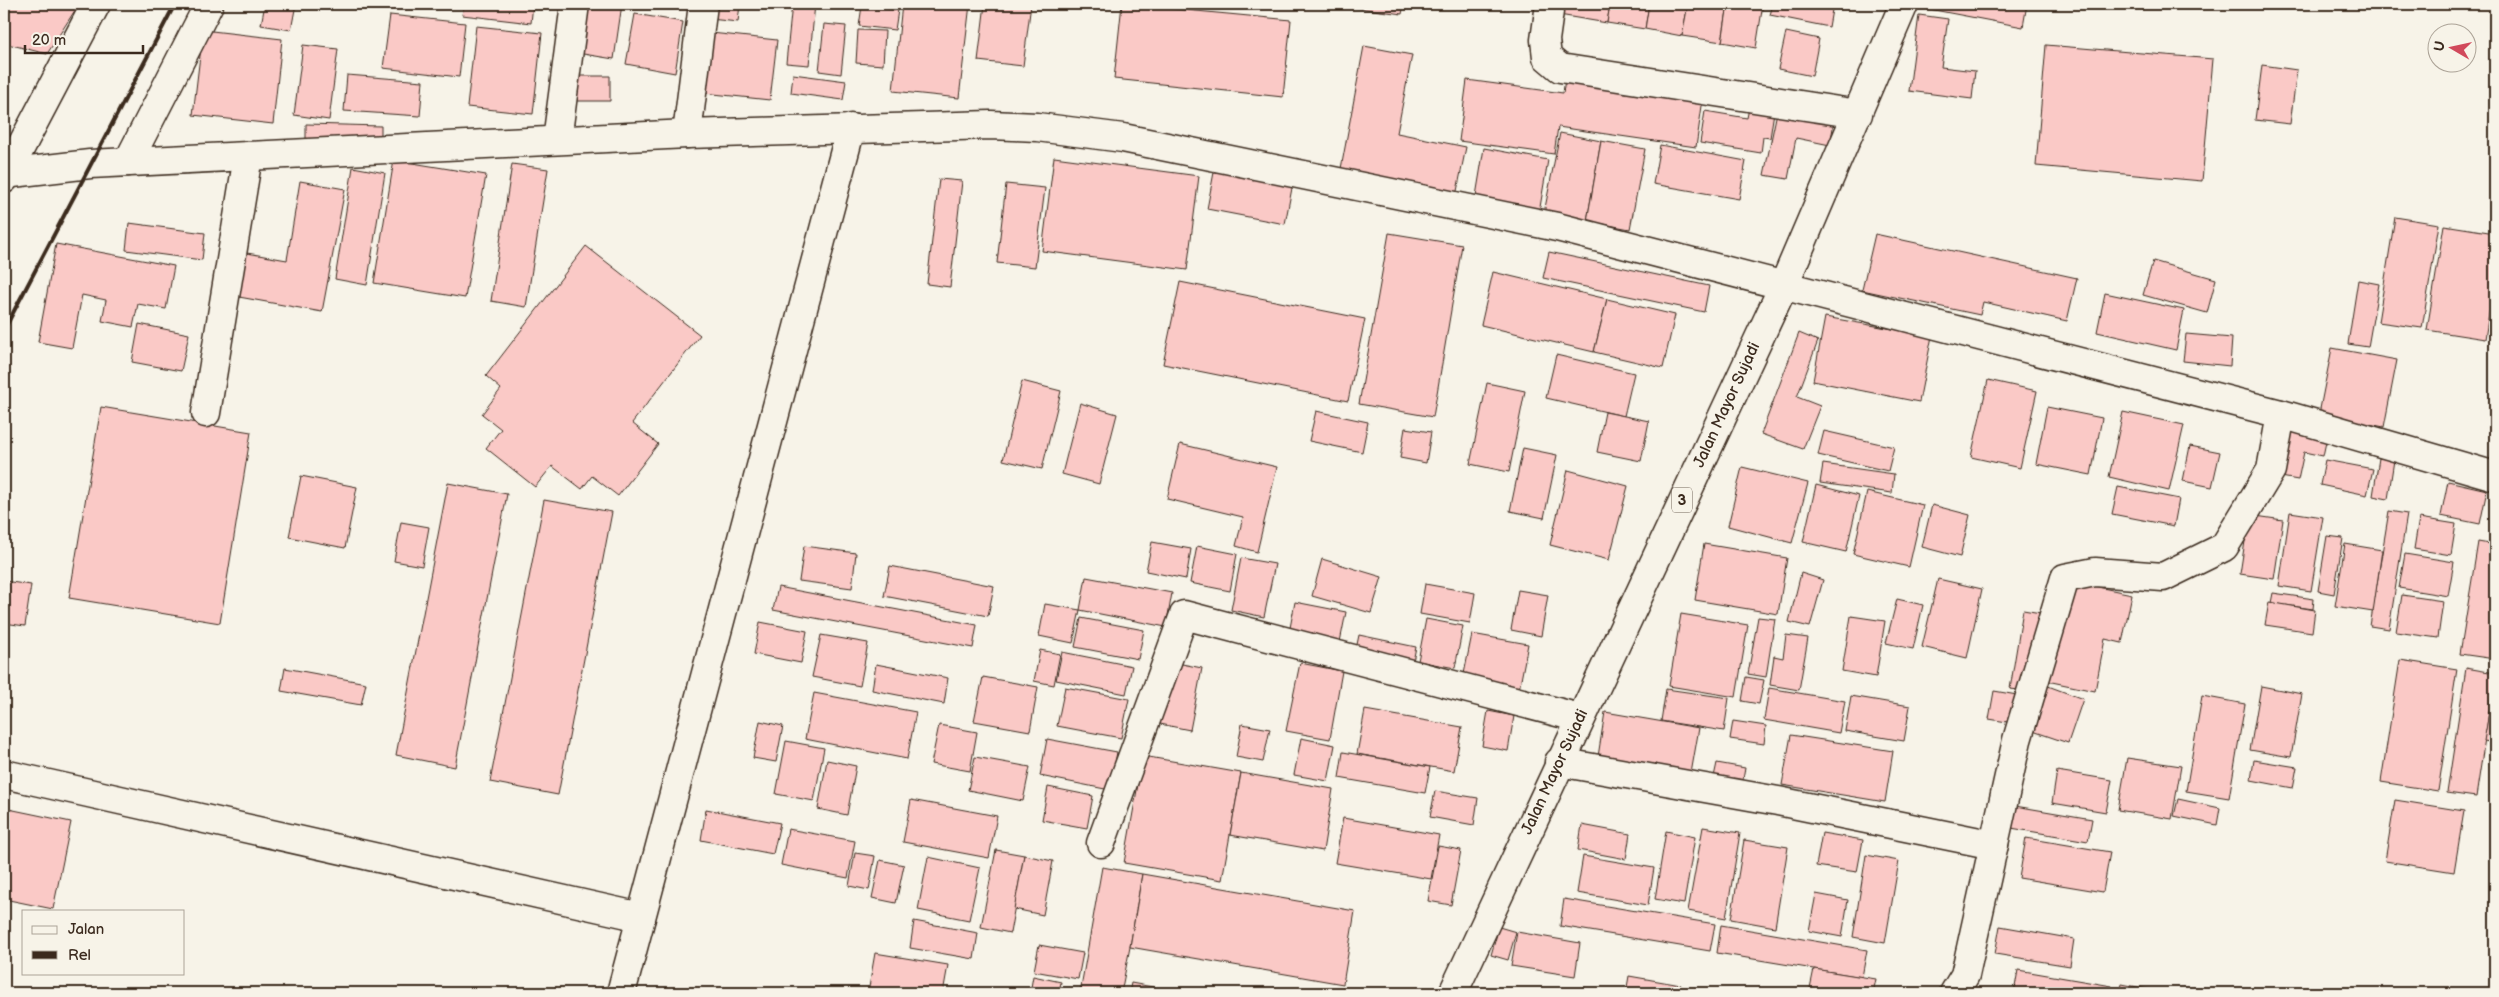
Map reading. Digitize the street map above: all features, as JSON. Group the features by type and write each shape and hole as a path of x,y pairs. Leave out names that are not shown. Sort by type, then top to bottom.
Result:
{"main road":[{"path":"4,176 96,4"},
{"path":"128,162 209,4"},
{"path":"557,140 575,4"},
{"path":"687,134 703,4"},
{"path":"1550,4 1545,40 1547,58 1560,68 1858,114"},
{"name":"Jalan Mayor Sujadi","path":"1452,993 1783,287 1904,4"},
{"path":"4,176 90,164 557,140 851,128 991,125 1036,127 1123,138 1557,227 1783,287 2281,414 2495,476"},
{"path":"621,993 851,128"},
{"path":"206,413 248,156"},
{"path":"1954,993 1965,975 2017,740 2065,578 2095,572 2163,576 2224,547 2271,470 2281,414"},
{"path":"1101,843 1184,616 1580,718"},
{"path":"1559,762 1778,801 1994,845"},
{"path":"4,774 641,917"}],"building":[{"path":"4,4 79,4 47,54 4,43"},
{"path":"265,4 296,4 291,30 261,25"},
{"path":"464,4 533,4 531,23 462,15"},
{"path":"584,4 622,4 614,59 577,53"},
{"path":"663,4 681,4 680,9 662,6"},
{"path":"711,4 740,4 738,22 710,19"},
{"path":"792,4 815,4 809,65 786,63"},
{"path":"902,4 970,4 959,98 893,91"},
{"path":"985,4 1031,4 1023,66 978,61"},
{"path":"1122,4 1291,20 1283,97 1114,79"},
{"path":"1344,4 1404,4 1402,14 1344,6"},
{"path":"1561,4 1610,4 1607,23 1559,15"},
{"path":"1610,4 1649,4 1645,29 1607,23"},
{"path":"1649,4 1688,4 1682,36 1645,29"},
{"path":"1688,4 1728,4 1722,42 1682,36"},
{"path":"1728,4 1763,4 1756,48 1722,42"},
{"path":"1773,4 1833,4 1829,27 1770,15"},
{"path":"1930,4 2027,4 2023,27 1929,9"},
{"path":"862,6 898,10 895,30 859,26"},
{"path":"635,14 683,22 675,73 626,64"},
{"path":"390,15 465,23 459,77 383,68"},
{"path":"1919,15 1948,19 1941,67 1975,71 1972,99 1909,91"},
{"path":"824,24 846,26 841,74 819,71"},
{"path":"476,26 542,33 533,114 467,107"},
{"path":"203,30 282,39 273,124 193,115"},
{"path":"858,30 885,31 883,65 856,63"},
{"path":"1786,32 1819,39 1812,76 1778,69"},
{"path":"711,33 777,40 770,100 704,93"},
{"path":"303,45 338,49 329,120 294,115"},
{"path":"2046,45 2213,59 2202,181 2036,166"},
{"path":"1364,46 1412,55 1397,133 1466,147 1456,196 1340,174"},
{"path":"2262,65 2297,70 2290,124 2255,120"},
{"path":"793,74 846,81 843,100 791,93"},
{"path":"347,75 423,81 420,116 344,111"},
{"path":"566,76 610,76 610,101 565,101"},
{"path":"1565,79 1703,99 1696,147 1558,127 1554,154 1459,141 1467,80 1563,93"},
{"path":"1749,108 1774,112 1770,138 1763,137 1761,153 1700,143 1705,111 1747,118"},
{"path":"1777,112 1834,122 1830,145 1796,138 1788,179 1764,175"},
{"path":"306,124 381,126 381,144 306,143"},
{"path":"1560,133 1601,141 1587,221 1544,213"},
{"path":"1601,141 1645,149 1630,229 1587,221"},
{"path":"1660,145 1746,161 1739,199 1653,184"},
{"path":"1484,148 1548,160 1539,213 1475,202"},
{"path":"1054,157 1199,176 1187,270 1042,251"},
{"path":"394,160 486,175 465,298 374,283"},
{"path":"512,164 548,169 526,307 491,301"},
{"path":"353,167 385,173 367,285 335,279"},
{"path":"1215,167 1293,183 1285,224 1207,209"},
{"path":"939,179 962,181 950,287 927,284"},
{"path":"300,181 345,189 322,312 239,297 247,253 287,260"},
{"path":"1006,184 1045,188 1035,267 997,263"},
{"path":"2395,217 2439,224 2422,328 2378,322"},
{"path":"129,223 205,233 202,260 126,250"},
{"path":"2444,225 2495,233 2495,274 2485,339 2427,330"},
{"path":"1389,233 1462,245 1433,417 1359,404"},
{"path":"1875,234 2077,278 2067,321 1983,302 1980,315 1862,290"},
{"path":"56,244 174,266 166,309 138,304 133,327 102,321 106,300 82,295 72,348 38,342"},
{"path":"586,246 700,335 632,423 658,444 618,496 592,476 582,489 552,466 535,487 486,448 501,429 482,414 501,389 486,376"},
{"path":"1549,252 1709,286 1704,312 1543,278"},
{"path":"2153,261 2216,279 2207,313 2143,295"},
{"path":"1493,272 1607,299 1594,352 1481,325"},
{"path":"2358,280 2379,284 2368,347 2348,344"},
{"path":"1180,282 1365,319 1348,401 1163,364"},
{"path":"2105,293 2184,310 2176,350 2097,332"},
{"path":"1607,299 1675,315 1663,368 1594,352"},
{"path":"1825,317 1932,336 1919,402 1813,381"},
{"path":"139,324 189,334 181,371 132,362"},
{"path":"1799,333 1818,341 1797,397 1820,406 1803,449 1761,434"},
{"path":"2186,334 2232,338 2230,366 2183,361"},
{"path":"2332,348 2397,360 2384,427 2319,414"},
{"path":"1556,355 1634,373 1624,416 1546,398"},
{"path":"1988,380 2037,391 2020,468 1971,457"},
{"path":"1022,381 1061,391 1042,469 1003,460"},
{"path":"1487,383 1525,391 1509,472 1470,464"},
{"path":"1080,403 1117,414 1099,484 1062,474"},
{"path":"101,407 251,432 220,623 69,598"},
{"path":"2047,407 2102,418 2091,475 2036,464"},
{"path":"1316,411 1368,422 1362,452 1309,441"},
{"path":"1605,412 1649,421 1641,461 1597,452"},
{"path":"2123,412 2184,425 2169,491 2109,477"},
{"path":"1405,428 1431,432 1426,463 1400,458"},
{"path":"2284,429 2327,437 2323,456 2304,452 2298,480 2275,476"},
{"path":"1824,431 1894,447 1888,471 1818,455"},
{"path":"1180,444 1277,467 1257,552 1236,546 1243,517 1167,499"},
{"path":"2190,446 2220,452 2212,487 2183,481"},
{"path":"1523,448 1557,455 1544,518 1510,511"},
{"path":"2379,458 2394,460 2388,499 2373,496"},
{"path":"2325,460 2373,469 2367,495 2320,485"},
{"path":"1823,464 1894,474 1892,493 1820,483"},
{"path":"1742,467 1808,483 1792,543 1728,526"},
{"path":"1568,470 1628,486 1609,560 1550,545"},
{"path":"301,476 357,487 345,548 289,537"},
{"path":"2448,481 2487,490 2480,524 2441,516"},
{"path":"448,483 507,494 455,767 396,755"},
{"path":"1816,485 1859,496 1846,552 1803,542"},
{"path":"2118,487 2179,499 2174,526 2112,514"},
{"path":"1867,492 1923,505 1909,567 1853,554"},
{"path":"544,500 612,512 558,795 490,782"},
{"path":"1932,505 1970,515 1960,557 1922,547"},
{"path":"2389,511 2407,514 2389,629 2370,626"},
{"path":"2290,512 2323,517 2311,591 2279,586"},
{"path":"2249,515 2283,520 2274,579 2240,574"},
{"path":"2419,518 2456,524 2451,555 2414,549"},
{"path":"401,522 429,527 422,566 394,561"},
{"path":"2327,536 2343,538 2334,594 2318,591"},
{"path":"1152,542 1191,549 1186,579 1146,571"},
{"path":"2478,542 2495,545 2495,659 2460,654"},
{"path":"1704,544 1787,558 1778,614 1695,600"},
{"path":"2345,544 2382,550 2373,612 2335,606"},
{"path":"804,546 856,553 852,588 799,581"},
{"path":"1197,546 1237,554 1230,591 1190,583"},
{"path":"2405,554 2454,562 2448,596 2399,588"},
{"path":"1241,558 1275,564 1264,617 1231,610"},
{"path":"1322,559 1382,577 1371,613 1312,596"},
{"path":"890,566 994,586 988,616 884,596"},
{"path":"1801,573 1823,580 1810,627 1789,622"},
{"path":"1086,577 1172,593 1166,627 1080,610"},
{"path":"1938,579 1982,589 1967,658 1922,647"},
{"path":"4,581 31,585 25,626 4,623"},
{"path":"2068,581 2132,594 2122,643 2105,639 2095,691 2047,681"},
{"path":"1425,584 1475,593 1470,623 1420,614"},
{"path":"778,587 977,625 973,648 773,610"},
{"path":"1518,590 1548,595 1541,636 1511,630"},
{"path":"2273,593 2314,599 2313,609 2271,603"},
{"path":"2402,595 2443,601 2438,638 2396,632"},
{"path":"1897,599 1923,605 1913,649 1886,643"},
{"path":"1295,602 1346,612 1340,642 1289,633"},
{"path":"2269,602 2315,610 2312,632 2265,625"},
{"path":"1045,604 1080,610 1073,643 1039,636"},
{"path":"2023,610 2041,613 2028,691 2010,689"},
{"path":"1681,614 1748,625 1736,697 1669,686"},
{"path":"1851,616 1885,621 1876,677 1842,671"},
{"path":"1758,617 1775,619 1766,677 1748,674"},
{"path":"1081,618 1144,630 1138,659 1075,647"},
{"path":"1426,619 1463,626 1455,668 1418,661"},
{"path":"760,622 807,631 801,663 754,654"},
{"path":"1472,634 1528,644 1519,690 1463,679"},
{"path":"821,635 868,643 860,686 812,677"},
{"path":"1359,635 1416,647 1411,671 1354,659"},
{"path":"1786,635 1808,638 1799,690 1770,685 1774,656 1783,658"},
{"path":"1040,650 1060,654 1054,685 1034,681"},
{"path":"1062,652 1132,666 1126,694 1056,680"},
{"path":"2400,660 2457,669 2438,791 2381,782"},
{"path":"1172,662 1202,668 1190,730 1160,724"},
{"path":"1300,663 1342,671 1330,739 1286,731"},
{"path":"876,664 948,678 944,704 872,690"},
{"path":"285,668 366,683 361,705 281,691"},
{"path":"2466,668 2495,673 2476,797 2447,793"},
{"path":"983,677 1038,687 1030,731 974,721"},
{"path":"1746,677 1764,680 1759,704 1742,701"},
{"path":"2040,683 2083,699 2068,743 2024,728"},
{"path":"2261,686 2302,694 2291,757 2250,750"},
{"path":"1065,687 1129,699 1121,738 1057,726"},
{"path":"1769,688 1845,701 1839,733 1764,720"},
{"path":"1666,689 1729,698 1724,731 1661,721"},
{"path":"1994,691 2023,696 2019,724 1989,719"},
{"path":"814,693 916,712 907,759 805,739"},
{"path":"1851,696 1910,706 1904,741 1845,731"},
{"path":"2202,696 2245,704 2229,798 2186,791"},
{"path":"2492,696 2495,697 2495,743 2484,741"},
{"path":"1365,710 1462,727 1454,771 1357,754"},
{"path":"1488,711 1514,716 1508,751 1482,746"},
{"path":"1605,712 1699,728 1690,779 1597,763"},
{"path":"760,721 783,726 776,762 753,758"},
{"path":"1733,721 1766,726 1764,744 1730,739"},
{"path":"1242,724 1270,729 1263,762 1236,757"},
{"path":"939,725 977,732 970,771 931,764"},
{"path":"1791,735 1893,751 1885,802 1782,785"},
{"path":"1301,738 1335,745 1328,781 1294,775"},
{"path":"1047,739 1117,752 1110,790 1040,776"},
{"path":"786,741 824,748 814,801 776,794"},
{"path":"1343,752 1430,767 1425,793 1339,778"},
{"path":"1143,756 1241,773 1222,880 1124,863"},
{"path":"975,757 1030,767 1023,801 968,790"},
{"path":"2127,758 2181,766 2172,819 2118,810"},
{"path":"827,760 856,766 847,815 818,809"},
{"path":"2254,760 2297,767 2293,788 2251,780"},
{"path":"1717,763 1745,768 1741,791 1712,786"},
{"path":"2057,771 2112,780 2106,812 2052,803"},
{"path":"1241,773 1333,789 1323,851 1230,835"},
{"path":"1048,787 1093,796 1087,828 1042,820"},
{"path":"1435,791 1478,798 1474,825 1430,817"},
{"path":"2178,799 2220,808 2217,825 2174,816"},
{"path":"911,800 997,816 989,858 903,842"},
{"path":"2395,800 2464,811 2454,872 2385,861"},
{"path":"2015,806 2092,819 2088,841 2011,828"},
{"path":"4,808 71,822 53,909 4,899"},
{"path":"706,809 780,823 773,854 701,840"},
{"path":"1343,818 1439,835 1431,879 1335,863"},
{"path":"1582,825 1630,834 1626,859 1578,850"},
{"path":"1703,827 1740,833 1726,918 1688,911"},
{"path":"788,829 855,841 848,878 781,865"},
{"path":"1666,831 1695,837 1684,904 1655,899"},
{"path":"1822,833 1863,840 1857,872 1816,866"},
{"path":"2026,838 2110,852 2103,892 2019,878"},
{"path":"1744,840 1788,847 1775,927 1731,919"},
{"path":"1438,846 1461,850 1451,905 1428,901"},
{"path":"996,850 1024,855 1010,933 981,927"},
{"path":"855,853 875,856 869,890 849,886"},
{"path":"1024,855 1053,861 1043,915 1014,909"},
{"path":"1866,855 1899,861 1885,943 1853,937"},
{"path":"1583,856 1654,868 1648,905 1577,893"},
{"path":"928,857 980,868 969,920 918,910"},
{"path":"880,860 904,865 896,903 872,898"},
{"path":"1102,867 1142,874 1130,947 1121,993 1080,993"},
{"path":"1142,874 1355,911 1343,984 1130,947"},
{"path":"1816,894 1848,900 1842,937 1809,931"},
{"path":"1564,899 1715,924 1710,951 1560,926"},
{"path":"914,921 978,933 974,959 910,948"},
{"path":"1721,925 1867,950 1862,977 1717,953"},
{"path":"2000,926 2074,939 2070,966 1995,954"},
{"path":"1499,927 1516,932 1508,960 1491,955"},
{"path":"1517,932 1580,943 1575,976 1511,966"},
{"path":"1039,945 1083,953 1078,979 1034,971"},
{"path":"875,953 948,965 943,993 868,993"},
{"path":"1814,969 1876,979 1873,993 1809,993"},
{"path":"2018,970 2112,986 2111,993 2014,993"},
{"path":"1033,976 1061,982 1059,993 1030,993"},
{"path":"1629,976 1681,985 1679,993 1626,993"},
{"path":"1131,983 1185,993 1129,993"},
{"path":"2122,984 2158,991 2158,993 2120,993"}],"railway":[{"path":"4,330 175,4"}]}
